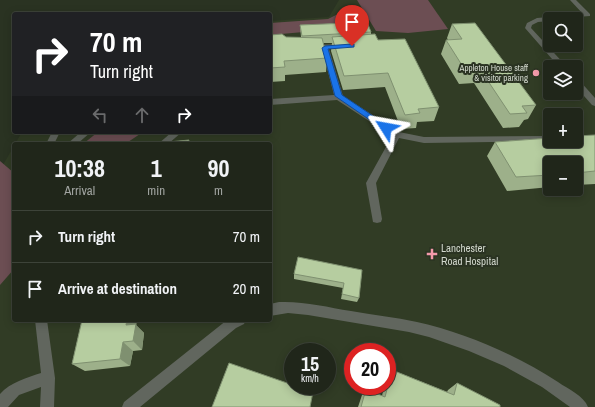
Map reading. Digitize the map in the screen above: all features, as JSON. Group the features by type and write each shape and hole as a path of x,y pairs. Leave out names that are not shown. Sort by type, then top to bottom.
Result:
{"lane":[{"path":"557,60 528,28 529,24 536,20 588,15 573,0"},
{"path":"301,47 325,48 354,46"},
{"path":"325,48 339,96"},
{"path":"583,89 595,102"},
{"path":"272,102 339,96 397,135 424,140 543,139"},
{"path":"74,142 84,134"},
{"path":"165,142 175,134"},
{"path":"377,219 371,183 397,135"},
{"path":"272,310 297,308 428,330 468,344 512,364 546,382 581,407"},
{"path":"41,322 48,378 47,407"},
{"path":"129,407 236,322"},
{"path":"0,407 4,400 18,387 48,378"}],"shaded area":[{"name":"Lanchester Road Hospital","path":"339,0 595,0 595,407 0,407 0,170 12,149 12,322 272,322 272,142 16,142 21,134 272,134 272,21 329,17"},
{"path":"357,0 428,0 448,29 408,33 376,31"},
{"path":"338,14 342,25 326,30 272,35 272,23 328,19"},
{"path":"96,134 140,134 128,142 86,142"},
{"path":"0,161 12,171 12,271 0,285"}],"building":[{"path":"362,9 371,32 302,36 300,25 349,23 345,10"},
{"path":"475,23 536,105 522,106 527,113 510,114 480,69 465,70 446,40 462,39 452,24"},
{"path":"282,34 286,37 322,38 327,58 284,61 285,67 272,68 272,35"},
{"path":"375,34 378,40 405,39 439,107 418,109 420,113 405,115 388,73 344,76 332,37"},
{"path":"595,135 595,171 583,172 583,156 543,156 543,175 516,177 495,142 543,139 543,148 583,148 583,136"},
{"path":"189,140 188,142 168,142"},
{"path":"298,257 362,270 359,298 342,294 344,283 294,274"},
{"path":"82,322 127,322 126,325 136,324 133,341 123,342 120,359 72,364"},
{"path":"229,363 284,382 284,395 312,395 310,407 212,407"},
{"path":"396,372 454,395 457,383 500,405 500,407 361,407 364,395 380,395 385,397 386,395 396,395"}],"place":[{"name":"Appleton House staff & visitor parking","path":"536,73"},
{"name":"Lanchester Road Hospital","path":"432,254"}],"route":[{"path":"352,46 325,48 339,96 386,128"}]}
